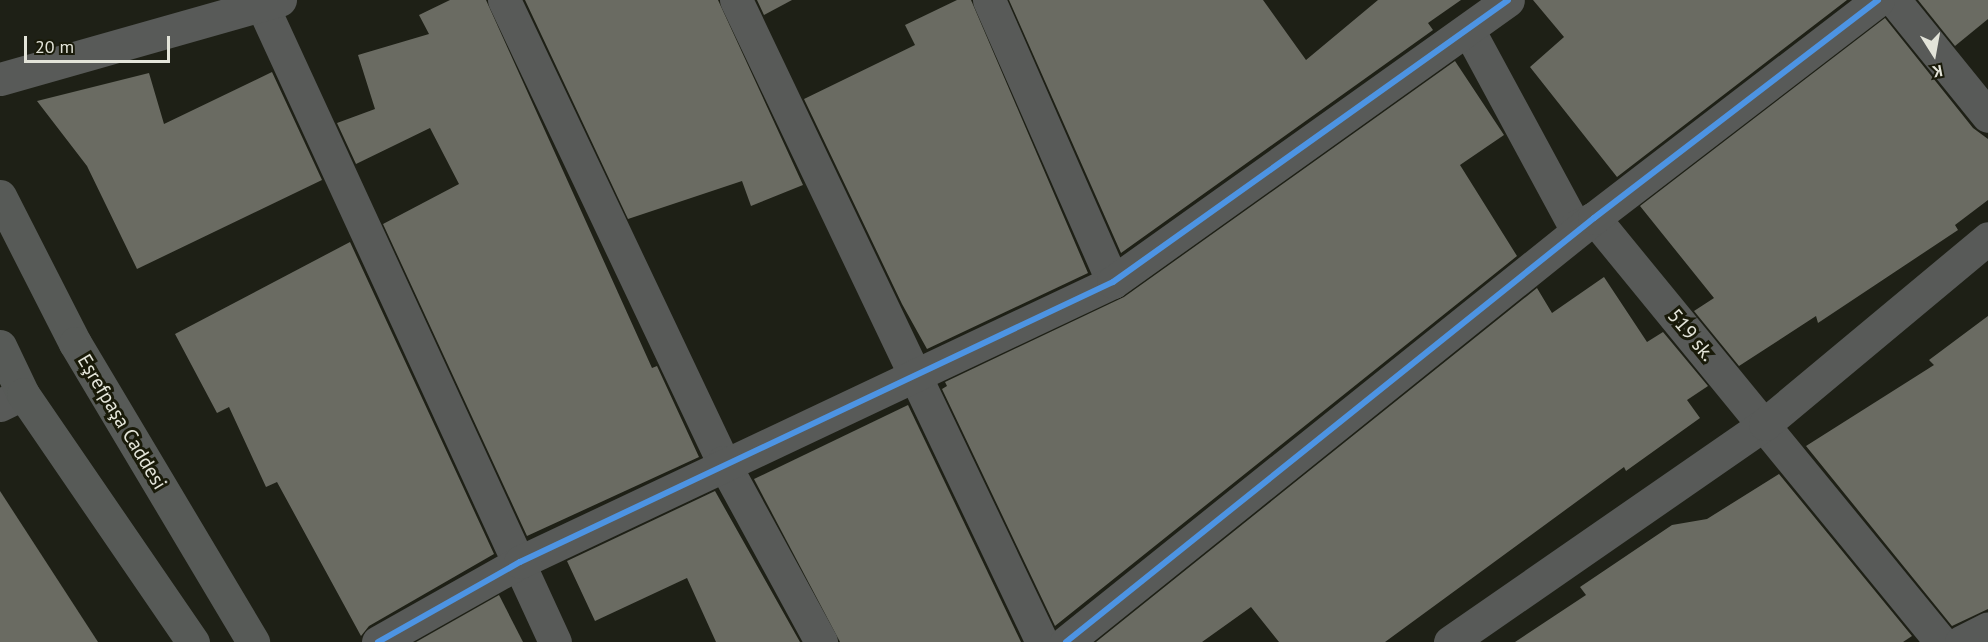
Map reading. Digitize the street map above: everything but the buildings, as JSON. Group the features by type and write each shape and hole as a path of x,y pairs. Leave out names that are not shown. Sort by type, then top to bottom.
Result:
{"main road":[{"name":"Eşrefpaşa Caddesi","path":"0,196 75,344 254,642"},
{"path":"0,346 12,399 193,642"}],"street":[{"path":"504,0 723,462 821,642"},
{"path":"736,0 916,373 1042,642"},
{"path":"989,0 1113,282"},
{"path":"378,642 520,562 723,462 1113,282 1469,31 1508,0"},
{"path":"1066,642 1594,218 1878,0"},
{"path":"1894,0 1988,116"},
{"path":"0,79 271,2 555,642"},
{"path":"1469,31 1575,226 1594,218"},
{"name":"519 sk.","path":"1594,218 1765,424 1941,642"},
{"path":"1450,642 1765,424 1988,238"},
{"path":"1961,642 1988,628"}],"cycle path":[{"path":"378,642 520,562 1113,282 1508,0"},
{"path":"1066,642 1594,218 1878,0"}]}
